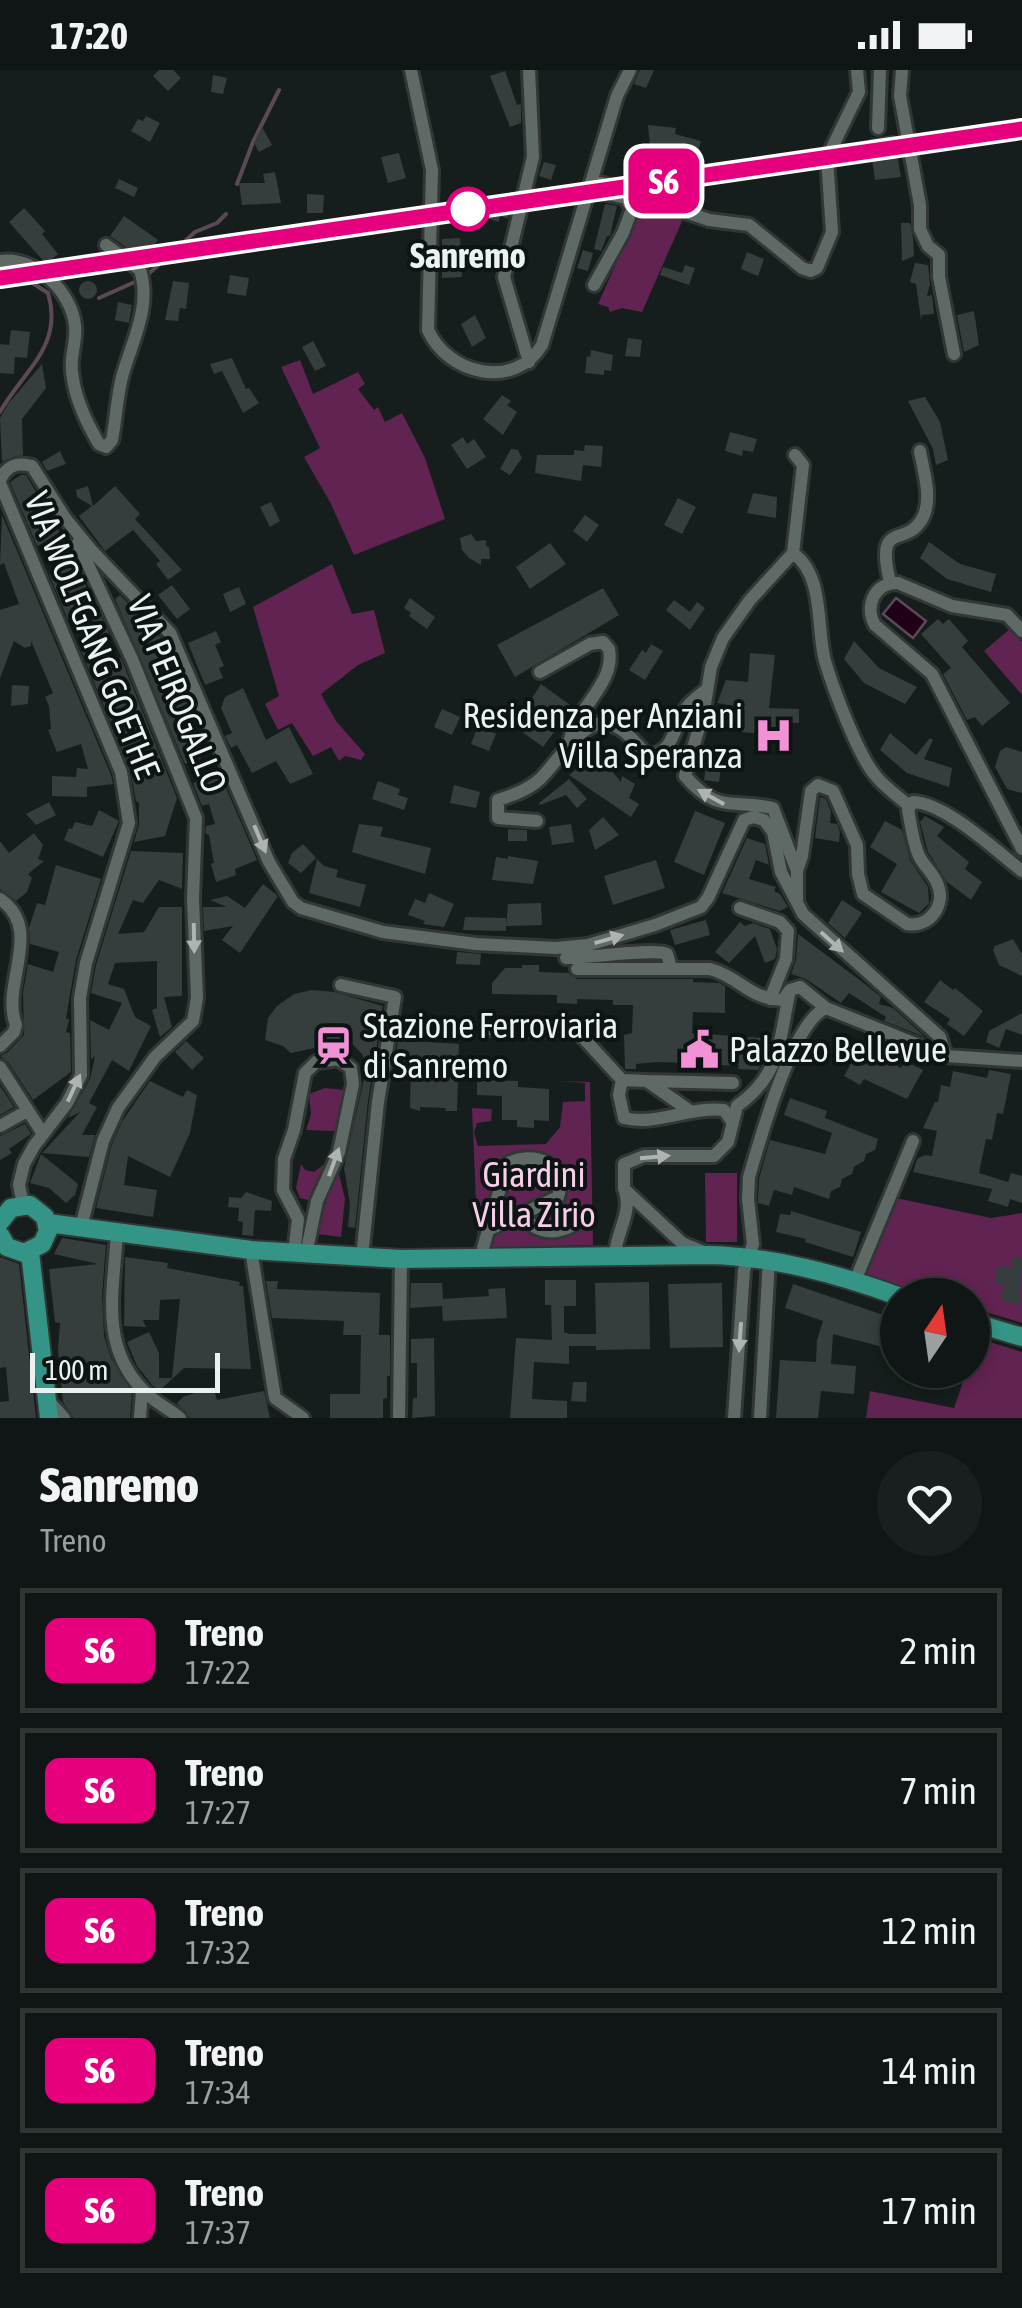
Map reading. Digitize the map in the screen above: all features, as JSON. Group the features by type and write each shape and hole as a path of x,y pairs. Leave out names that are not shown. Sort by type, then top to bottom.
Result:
{"main road":[{"path":"0,1222 11,1208 23,1204 42,1212 48,1224 42,1244 30,1252 12,1250 0,1235"},
{"path":"48,1224 251,1250 401,1260 710,1255 760,1258 880,1290"},
{"path":"30,1252 48,1409"},
{"path":"990,1327 1022,1337"}],"street":[{"path":"411,70 432,170 428,330 445,356 464,368 504,371 529,362 546,334 617,96 630,70"},
{"path":"529,70 533,157 504,277 529,362"},
{"path":"591,184 709,220 749,225 811,272 817,268 832,232 827,158 858,92 857,70"},
{"path":"878,128 880,70"},
{"path":"902,70 900,96 920,205 920,229 928,246 939,255 939,277 954,354"},
{"path":"591,184 626,198 632,208 594,286"},
{"path":"0,261 37,267 72,309 76,329 72,372 76,393 98,444 106,447 112,440 121,380 144,292 140,270 106,245"},
{"path":"55,286 64,272"},
{"path":"890,582 884,559 886,544 890,538 917,526 927,506 920,450"},
{"path":"796,455 803,466 793,552 774,570 723,638 711,667 704,710 684,776 720,804 752,803 773,808 796,872 798,905"},
{"name":"VIA WOLFGANG GOETHE","path":"23,1204 19,1192 24,1164 67,1103 81,1075 80,998 86,963 129,823 121,772 0,482 12,466 32,466 92,552 170,634 269,862 292,902 301,908 383,932 476,944 556,948 588,945 700,907 708,898 744,820 753,817 770,825 781,872 798,905 822,933 940,1036 946,1056"},
{"name":"VIA PEIROGALLO","path":"66,518 102,590 196,818 193,899 197,998 193,1021 155,1057 118,1108 103,1141 81,1227"},
{"path":"793,552 809,575 823,656 855,736 873,774 909,806 920,858 941,894 937,910 924,923 908,924 863,894 858,844 828,786 818,785 811,790 802,856 796,872"},
{"path":"1022,631 1007,615 952,606 898,583 890,582 870,603 871,618 932,674 1022,849"},
{"path":"540,672 590,644 603,642 610,649 608,671 576,718 569,747"},
{"path":"537,821 498,818 498,800 538,781 581,734 604,723 624,730 647,754 658,755 666,750 686,708 706,690"},
{"path":"909,806 913,802 926,803 968,828 1022,871"},
{"path":"0,899 18,917 20,930 6,982 6,1010 16,1025 0,1046"},
{"path":"740,908 780,922 788,930 786,959 770,999"},
{"path":"566,958 601,958 654,949 667,954 671,968"},
{"path":"577,969 698,967 721,972 756,996 770,999 783,1000 790,990 800,987 826,1008 946,1056 1022,1061"},
{"path":"341,984 395,997 378,1102 362,1257"},
{"path":"615,1256 626,1218 624,1164 644,1156 714,1156 724,1149 737,1106 754,1095 769,1074 786,1022 790,990"},
{"path":"760,1418 760,1258 748,1187 758,1144 798,1039 816,1012 826,1008"},
{"path":"488,1029 578,1031 622,1080 733,1083"},
{"path":"338,1059 351,1068 351,1094 336,1162 300,1254 298,1219 283,1190 285,1156 305,1073 316,1062 338,1059"},
{"path":"0,1067 43,1134"},
{"path":"622,1080 619,1095 624,1118 643,1120 704,1108 724,1110 734,1123"},
{"path":"647,1081 690,1111"},
{"path":"0,1126 27,1111"},
{"path":"854,1282 913,1141"},
{"path":"484,1258 483,1248 507,1164 520,1157 536,1157 555,1169 560,1178 558,1197 490,1229"},
{"path":"624,1189 682,1243 710,1255"},
{"path":"523,1215 543,1232 556,1232 574,1224"},
{"path":"117,1232 112,1327 116,1350 142,1390 180,1418"},
{"path":"251,1250 275,1398 303,1418"},
{"path":"734,1418 744,1270 760,1258"},
{"path":"399,1418 401,1260"},
{"path":"140,1418 142,1390"},
{"path":"48,1409 64,1418"}],"green space":[{"path":"644,201 683,219 642,312 622,308 610,312 608,307 598,304"},
{"path":"300,360 313,394 358,372 365,384 358,389 374,410 378,407 385,422 402,413 425,458 445,519 354,555 304,457 320,448 281,367"},
{"path":"332,564 352,614 374,610 385,653 358,665 321,694 336,721 365,754 361,760 345,756 339,761 331,747 313,756 292,723 278,730 265,704 279,696 253,607"},
{"path":"1010,629 1022,642 1022,695 984,651"},
{"name":"Giardini Villa Zirio","path":"559,1081 590,1082 593,1245 478,1248 472,1108 492,1109 491,1121 477,1123 474,1133 478,1146 546,1144 560,1127 563,1102 585,1101 585,1083"},
{"path":"325,1088 345,1090 334,1131 306,1130 311,1114 309,1094"},
{"path":"301,1164 305,1170 314,1172 323,1165 323,1173 308,1200 300,1198 296,1188"},
{"path":"338,1170 345,1199 341,1237 317,1234 328,1186"},
{"path":"705,1173 737,1173 737,1242 706,1242"},
{"path":"896,1198 991,1218 1022,1213 1022,1323 990,1313 990,1278 880,1280 865,1275"},
{"path":"990,1342 1022,1352 1022,1418 866,1418 870,1391 954,1408 961,1388 990,1388"}],"shaded area":[{"path":"896,598 926,621 913,638 883,614"}],"building":[{"path":"159,70 173,70 181,78 168,91 153,76"},
{"path":"640,70 654,70 646,88 634,84"},
{"path":"505,71 517,105 521,104 521,123 510,127 490,76"},
{"path":"213,75 227,78 223,94 211,92"},
{"path":"146,116 160,123 150,142 131,131 138,119 143,121"},
{"path":"648,125 676,128 675,134 701,141 696,159 673,152 671,165 659,163 661,148 650,147"},
{"path":"262,127 272,145 259,152 254,143"},
{"path":"894,135 901,177 875,180 869,139"},
{"path":"399,153 406,178 388,183 381,157"},
{"path":"544,162 556,165 551,180 539,176"},
{"path":"275,172 281,203 242,205 239,183 265,183 263,174"},
{"path":"119,179 138,188 134,197 115,188"},
{"path":"307,194 324,195 323,213 307,213"},
{"path":"493,198 511,204 508,219 500,216 499,222 478,215 480,205 490,208"},
{"path":"605,204 617,206 610,236 601,251 594,249"},
{"path":"24,208 45,231 42,234 58,254 46,264 9,222"},
{"path":"124,216 158,240 144,260 110,236"},
{"path":"901,223 910,223 914,256 902,261"},
{"path":"460,238 462,277 442,278 442,239"},
{"path":"583,250 593,253 588,271 577,268"},
{"path":"747,252 764,259 758,276 741,269"},
{"path":"915,263 928,265 927,296 932,295 934,314 922,315 921,320 916,284 910,282"},
{"path":"685,265 695,268 689,285 660,275 663,267 682,273"},
{"path":"230,275 249,278 246,296 227,293"},
{"path":"88,281 95,283 95,297 88,299 81,297 79,290 81,283"},
{"path":"173,281 189,283 186,309 180,308 178,321 165,320"},
{"path":"118,302 132,305 129,323 115,320"},
{"path":"974,311 979,345 964,352 957,315"},
{"path":"475,315 486,338 472,347 461,324"},
{"path":"11,330 30,332 27,358 15,357 14,374 0,373 0,344 9,345"},
{"path":"628,338 642,340 640,357 625,356"},
{"path":"313,341 326,366 315,371 302,347"},
{"path":"591,350 613,355 611,371 604,370 604,375 585,373"},
{"path":"232,358 246,389 259,403 243,413 222,371 214,374 210,364"},
{"path":"42,364 46,388 22,419 23,455 2,461 0,418"},
{"path":"502,395 517,412 503,435 483,419"},
{"path":"925,397 940,422 948,460 936,465 933,449 908,401"},
{"path":"730,432 757,439 753,452 743,450 742,456 725,451"},
{"path":"463,437 467,444 474,439 486,457 467,469 451,445"},
{"path":"585,445 603,446 601,467 583,465 581,481 535,473 537,455 574,455 574,450 584,451"},
{"path":"511,449 518,450 522,458 510,475 500,469"},
{"path":"60,451 66,464 47,471 42,462"},
{"path":"26,475 62,536 37,546 10,482"},
{"path":"88,486 93,506 115,486 140,514 135,519 182,570 168,580 156,564 160,561 133,530 105,551 79,516 92,506 77,497 76,490"},
{"path":"753,493 777,497 776,518 747,513"},
{"path":"678,498 696,507 682,534 664,525"},
{"path":"271,502 280,521 270,527 260,507"},
{"path":"2,515 111,775 113,784 87,787 87,797 52,796 52,776 76,777 77,768 88,769 81,744 57,752 48,730 49,706 45,697 53,693 31,641 31,646 25,648 14,641 0,678 0,610 19,604 4,563 0,565"},
{"path":"585,515 599,525 587,542 573,531"},
{"path":"471,534 476,541 486,540 489,547 490,559 481,559 481,565 462,550 460,538"},
{"path":"929,542 960,564 996,574 991,592 947,579 920,558"},
{"path":"550,543 566,564 530,589 516,567"},
{"path":"72,563 77,565 96,609 68,620 49,574"},
{"path":"172,585 190,609 177,619 158,595"},
{"path":"239,587 246,604 230,612 223,594"},
{"path":"603,588 619,615 515,677 497,645"},
{"path":"120,595 162,639 170,658 161,661 170,681 178,677 184,689 196,720 188,724 201,758 185,764 115,599"},
{"path":"410,598 435,617 427,629 404,608"},
{"path":"674,600 690,612 697,602 705,608 690,630 666,610"},
{"path":"99,611 111,637 84,648 94,670 121,658 177,798 165,836 134,842 139,803 130,769 77,641 98,632 91,617"},
{"path":"938,619 943,624 949,619 968,641 962,647 1010,703 982,726 975,717 967,720 943,674 951,668 921,634"},
{"path":"216,631 221,642 215,645 224,666 219,668 223,678 205,685 188,643"},
{"path":"854,641 879,668 917,687 905,704 864,683 844,659"},
{"path":"651,644 663,651 645,680 629,670"},
{"path":"750,653 775,655 769,708 799,709 799,723 781,723 780,735 741,732 742,707 717,703 726,680 748,682"},
{"path":"541,684 573,707 543,747 514,726"},
{"path":"12,685 29,686 28,704 11,706"},
{"path":"243,688 266,740 289,727 313,774 290,784 276,761 252,773 237,745 231,748 225,736 232,733 221,708 225,697"},
{"path":"442,709 460,717 452,735 434,727"},
{"path":"478,726 496,734 489,751 471,744"},
{"path":"890,733 916,755 930,738 933,740 924,759 952,768 949,787 907,773 880,750"},
{"path":"1006,747 1022,752 1022,793 1007,789 995,767 1000,751"},
{"path":"708,751 723,754 719,782 704,780"},
{"path":"597,753 621,782 622,776 635,784 629,798 639,804 631,817 569,775"},
{"path":"220,774 257,860 235,869 236,875 216,882 209,835 205,833 206,826 215,824 209,804 202,806 193,783"},
{"path":"569,779 587,799 577,808 566,795 540,805 539,803"},
{"path":"378,781 400,789 398,795 408,798 404,810 372,799"},
{"path":"454,785 480,792 476,808 450,803"},
{"path":"820,797 826,799 831,812 830,823 837,824 839,842 815,838"},
{"path":"49,802 56,815 36,825 26,814"},
{"path":"99,810 119,821 103,857 64,840 75,822 92,826"},
{"path":"695,811 725,823 704,875 674,862"},
{"path":"925,816 944,827 937,836 969,862 965,869 982,882 971,900 947,882 928,852 920,822"},
{"path":"603,817 619,835 595,850 589,830"},
{"path":"885,821 902,830 910,860 928,887 929,903 919,913 881,892 897,864 870,847"},
{"path":"359,824 383,827 380,836 431,848 425,874 352,852"},
{"path":"571,824 574,842 552,845 549,827"},
{"path":"508,829 527,830 527,841 508,841"},
{"path":"34,833 43,845 38,859 44,861 28,874 32,878 27,892 16,901 0,889 0,841 9,853"},
{"path":"747,838 765,844 769,865 756,860 749,879 776,887 774,891 788,907 780,911 722,893"},
{"path":"303,844 316,858 301,873 288,863 292,853"},
{"path":"131,851 183,853 182,889 159,880 143,903 133,900 118,934 144,932 159,907 182,907 182,996 164,997 172,1027 160,1037 152,1010 157,1008 157,961 115,963 108,984 124,989 135,1017 151,1026 129,1071 112,1060 89,1103 97,1107 82,1135 95,1135 89,1157 42,1153 80,1112 68,1118 90,1079 95,1056 91,1059 90,1020 109,1030 122,1003 91,993"},
{"path":"496,857 538,861 533,884 492,880"},
{"path":"317,859 338,870 336,877 366,885 360,907 309,893"},
{"path":"656,860 665,888 613,905 604,876"},
{"path":"56,865 101,879 76,960 66,1018 71,1072 33,1100 0,1056 24,1035 23,993 28,964 53,972 59,952 30,944 29,928 37,903 45,905"},
{"path":"263,884 278,896 240,953 222,940 233,926 204,931 203,907 227,907 210,900 227,896 245,908"},
{"path":"429,893 454,904 444,927 423,924 425,921 408,915 415,899 425,903"},
{"path":"842,900 862,913 845,938 828,923"},
{"path":"541,903 542,925 506,926 508,904"},
{"path":"465,917 506,918 506,931 463,930"},
{"path":"706,920 710,935 675,945 670,930"},
{"path":"740,922 770,929 777,949 775,959 765,963 755,936 729,963 715,952"},
{"path":"798,934 865,984 881,997 879,1004 893,1008 925,1037 884,1021 886,1017 849,993 841,1003 806,979 791,974"},
{"path":"1013,939 1022,954 1022,976 999,965 993,950"},
{"path":"457,952 481,954 480,965 456,964"},
{"path":"539,965 539,972 568,973 577,979 693,979 719,983 725,986 725,1013 693,1012 692,1033 762,1038 761,1065 758,1070 738,1069 739,1065 656,1062 625,1069 624,1035 632,1033 633,1005 577,999 577,1004 557,1003 557,995 492,994 492,983 505,968"},
{"path":"940,980 983,1011 964,1036 947,1024 950,1019 924,1002"},
{"path":"312,990 383,1006 355,1228 348,1227 350,1204 344,1168 367,1066 362,1054 340,1031 341,1048 324,1046 291,1053 265,1040 268,1018 277,1006 294,994"},
{"path":"1022,1013 1022,1035 1006,1029 999,1048 986,1042 989,1031"},
{"path":"864,1039 880,1047 876,1054 901,1068 905,1061 923,1070 907,1099 864,1079 860,1085 844,1076"},
{"path":"398,1040 459,1044 457,1111 410,1108 411,1063 395,1062"},
{"path":"186,1041 204,1058 192,1070 175,1052"},
{"path":"989,1070 1011,1074 1003,1114 997,1113 992,1140 986,1139 979,1173 1008,1182 1011,1173 1022,1176 1022,1203 1010,1199 1008,1207 988,1201 992,1189 913,1172 917,1159 932,1156 937,1131 923,1128 938,1102 941,1085 950,1087 953,1071 987,1078"},
{"path":"477,1080 518,1081 518,1087 549,1089 549,1121 534,1120 534,1128 517,1127 517,1120 502,1120 502,1096 477,1095"},
{"path":"150,1081 183,1097 187,1090 197,1095 190,1133 170,1177 128,1156 124,1185 157,1190 153,1217 96,1208 112,1144"},
{"path":"0,1086 14,1107 0,1115"},
{"path":"790,1098 827,1111 825,1118 878,1139 875,1150 842,1179 829,1199 794,1187 792,1195 774,1190 769,1206 758,1203 758,1199 759,1179 770,1140 825,1154 832,1133 784,1115"},
{"path":"25,1124 31,1134 0,1160 0,1136"},
{"path":"41,1154 78,1184 75,1195 66,1203 49,1188 30,1183"},
{"path":"246,1192 272,1201 271,1211 255,1210 253,1236 242,1235 239,1208 228,1207 229,1197 241,1198"},
{"path":"791,1211 861,1232 853,1257 776,1232 780,1214 790,1215"},
{"path":"62,1238 106,1245 104,1336 111,1358 132,1392 130,1418 74,1418 63,1402 58,1350 60,1323 55,1322 49,1269 98,1264 54,1254"},
{"path":"1013,1256 1022,1259 1019,1305 1001,1299 1004,1286 994,1282 999,1265 1010,1268"},
{"path":"0,1257 19,1264 36,1418 0,1418 0,1402 9,1401 6,1367 0,1368"},
{"path":"125,1257 168,1263 167,1268 240,1282 251,1369 184,1368 159,1391 153,1386 137,1366 127,1342 149,1332 159,1353 159,1378 172,1378 180,1299 160,1300 159,1320 143,1320 146,1327 124,1326"},
{"path":"545,1280 576,1280 576,1306 564,1306 564,1332 570,1334 596,1334 595,1283 649,1282 650,1349 569,1346 569,1364 534,1362 532,1399 567,1401 567,1418 510,1418 516,1338 552,1340 551,1305 545,1305"},
{"path":"266,1281 278,1281 277,1289 380,1293 379,1335 390,1335 390,1376 387,1398 383,1399 383,1418 330,1418 330,1394 360,1394 361,1335 343,1335 344,1321 272,1318"},
{"path":"411,1283 442,1283 443,1299 489,1296 488,1289 505,1288 507,1318 443,1321 442,1306 410,1308"},
{"path":"722,1283 723,1347 670,1348 668,1284"},
{"path":"793,1284 880,1314 880,1346 833,1334 831,1364 856,1366 854,1394 821,1391 818,1418 776,1418 780,1360 816,1362 823,1321 785,1308"},
{"path":"434,1338 435,1416 412,1418 413,1398 417,1398 417,1363 411,1363 411,1339"},
{"path":"573,1382 587,1382 586,1402 571,1401"},
{"path":"213,1387 217,1400 264,1391 270,1418 190,1418 177,1403 183,1397"}],"waterway":[{"path":"237,184 279,90"},
{"path":"145,277 195,232 217,223 226,214"},
{"path":"0,412 39,357 46,343 51,312 48,293 23,277 4,273"},
{"path":"99,298 137,281"}],"train":[{"name":"S6","path":"0,278 1022,129"}],"place":[{"name":"Sanremo","path":"468,209"},
{"name":"Residenza per Anziani Villa Speranza","path":"773,736"},
{"name":"Stazione Ferroviaria di Sanremo","path":"333,1046"},
{"name":"Palazzo Bellevue","path":"699,1050"}]}
